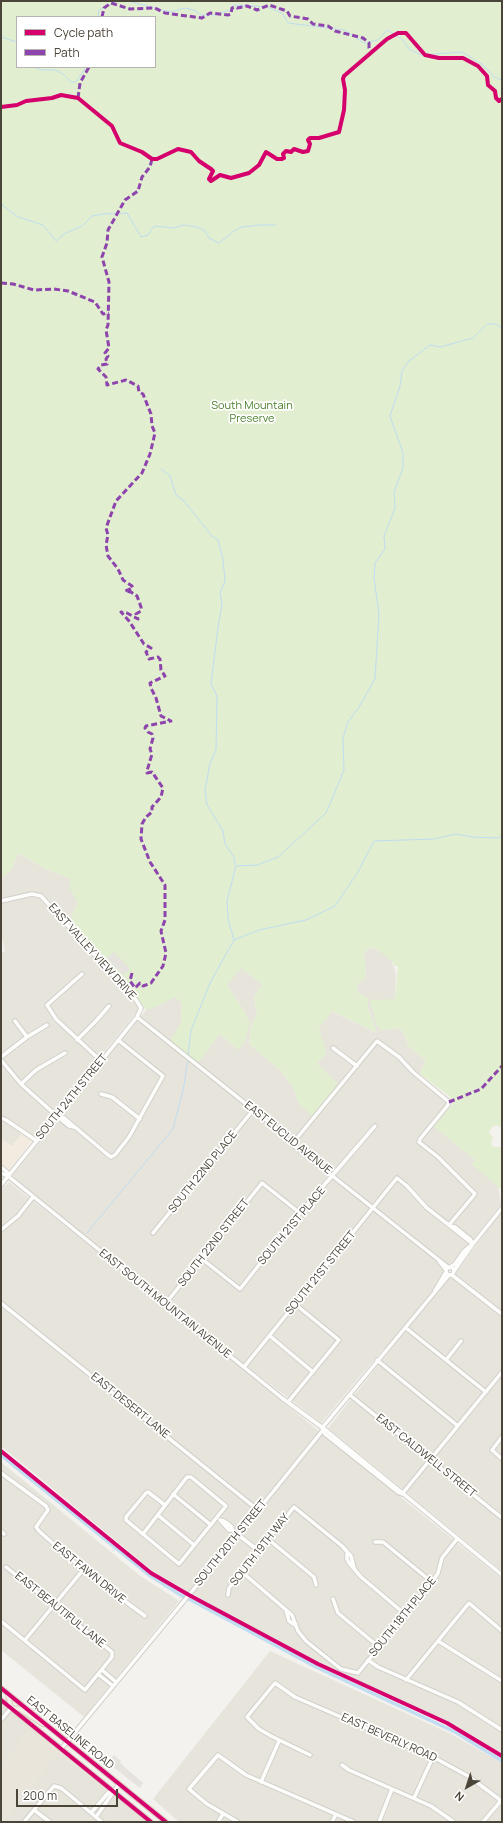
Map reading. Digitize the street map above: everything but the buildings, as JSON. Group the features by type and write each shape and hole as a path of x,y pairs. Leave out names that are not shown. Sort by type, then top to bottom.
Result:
{"main road":[{"name":"EAST BASELINE ROAD","path":"1,1688 166,1822"},
{"path":"8,1694 11,1708 18,1708 37,1722 48,1726"},
{"name":"EAST BASELINE ROAD","path":"1,1700 151,1822"}],"street":[{"name":"EAST VALLEY VIEW DRIVE","path":"1,901 32,894 41,896 136,1000 141,1008"},
{"path":"82,974 47,1005 56,1019 77,1040 102,1061"},
{"path":"77,1040 96,1022 109,1006"},
{"name":"SOUTH 24TH STREET","path":"1,1185 137,1018 141,1008"},
{"name":"EAST EUCLID AVENUE","path":"137,1018 281,1131 292,1144 373,1207 502,1314"},
{"path":"15,1021 26,1037"},
{"path":"47,1025 26,1037 1,1059 21,1084 61,1116 68,1124 74,1127 111,1157 128,1137 140,1119 163,1076 118,1040"},
{"path":"292,1144 377,1040 399,1057 413,1072 449,1102 419,1142 438,1157 453,1174 475,1194 449,1225 473,1244"},
{"path":"333,1048 357,1066"},
{"path":"21,1084 36,1070 65,1053"},
{"path":"102,1094 112,1097 140,1119"},
{"name":"SOUTH 22ND PLACE","path":"153,1233 253,1110"},
{"path":"1,1118 37,1141"},
{"name":"SOUTH 21ST PLACE","path":"202,1259 240,1289 300,1213 334,1176 375,1126"},
{"name":"EAST SOUTH MOUNTAIN AVENUE","path":"1,1168 7,1172 8,1176"},
{"name":"EAST SOUTH MOUNTAIN AVENUE","path":"1,1173 8,1176 323,1429 325,1434 502,1575"},
{"name":"SOUTH 21ST STREET","path":"244,1367 397,1178 407,1186 426,1207 449,1225"},
{"name":"SOUTH 22ND STREET","path":"166,1303 262,1183 300,1213"},
{"path":"1,1230 18,1216 33,1197"},
{"name":"SOUTH 20TH STREET","path":"61,1748 258,1510 377,1360 406,1328 450,1271 502,1208"},
{"name":"EAST DESERT LANE","path":"1,1303 258,1510"},
{"path":"288,1402 339,1340 296,1304"},
{"path":"406,1328 486,1392"},
{"path":"270,1336 313,1372"},
{"path":"446,1360 461,1341"},
{"path":"377,1360 458,1426"},
{"path":"402,1494 502,1372"},
{"name":"EAST CALDWELL STREET","path":"350,1395 502,1518"},
{"path":"502,1437 492,1450 502,1459"},
{"name":"EAST FAWN DRIVE","path":"1,1473 34,1496 48,1510 36,1527 83,1570 145,1616"},
{"path":"143,1534 164,1509 165,1505 187,1477 191,1477 226,1506 218,1519 211,1525 179,1564 126,1520 126,1517 148,1492 165,1505"},
{"path":"173,1494 211,1525"},
{"name":"SOUTH 19TH WAY","path":"228,1595 230,1588 242,1572 294,1507 342,1546 347,1554 351,1556 354,1568 361,1577 406,1615"},
{"path":"158,1516 194,1545"},
{"path":"218,1519 224,1521 232,1527 232,1530 259,1551"},
{"name":"SOUTH 18TH PLACE","path":"242,1572 280,1603 292,1615 295,1625 306,1641 341,1669 358,1673 432,1582 438,1573 442,1558 457,1539"},
{"path":"268,1540 314,1577 316,1585"},
{"path":"375,1542 383,1542 432,1582"},
{"name":"EAST BEAUTIFUL LANE","path":"6,1567 113,1654 102,1670"},
{"path":"25,1640 83,1570"},
{"path":"333,1599 338,1613 379,1647"},
{"path":"406,1680 469,1603 502,1631"},
{"path":"1,1621 86,1690 102,1670 116,1682"},
{"path":"438,1641 502,1681"},
{"path":"368,1660 378,1667 458,1702 502,1730"},
{"path":"98,1674 113,1686"},
{"name":"EAST BEVERLY ROAD","path":"279,1740 259,1729 247,1717 275,1683 295,1697 432,1757 468,1776 499,1799 500,1802 486,1821"},
{"path":"1,1720 11,1708"},
{"path":"261,1782 279,1740 310,1755"},
{"path":"238,1822 223,1814 189,1789 218,1755 233,1767 261,1782 354,1822"},
{"path":"414,1798 432,1757"},
{"path":"342,1765 349,1770 431,1806 454,1822"},
{"path":"96,1817 120,1784"},
{"path":"24,1822 54,1786 61,1788 102,1822"},
{"path":"379,1822 392,1789"},
{"path":"91,1813 108,1794 114,1791"},
{"path":"100,1802 105,1806"},
{"path":"34,1810 50,1822"},
{"path":"218,1822 223,1814"},
{"path":"332,1822 336,1814"}],"shaded area":[{"path":"18,853 44,868 71,879 78,902 66,927 139,1006 139,1009 37,1135 32,1135 25,1130 12,1146 10,1146 1,1139 1,953 5,951 1,934 1,879 11,870"},
{"path":"370,947 380,951 391,960 396,973 395,1000 386,1028 388,1030 398,1028 403,1032 409,1047 426,1060 420,1074 428,1087 446,1101 446,1110 434,1126 475,1160 472,1164 498,1185 501,1204 455,1262 449,1266 435,1288 385,1350 383,1349 321,1423 243,1363 18,1182 13,1175 146,1010 172,994 182,1003 181,1023 197,1063 220,1034 238,1049 246,1014 227,985 241,967 263,985 254,996 257,1014 252,1024 249,1044 281,1071 293,1087 299,1104 317,1063 326,1053 318,1027 331,1011 377,1033 368,1008 368,999 359,993 357,989 358,984 366,977 364,953"},
{"path":"114,952 130,969 123,975 107,958"},
{"path":"23,1133 32,1140 9,1170 1,1165 1,1139 12,1146"},
{"path":"9,1182 502,1579 502,1753 449,1722 345,1677 277,1642 154,1572 1,1446 1,1190"},
{"path":"502,1211 502,1571 328,1428 447,1279 454,1275"},
{"path":"1,1462 139,1575 179,1601 84,1717 1,1650"},
{"path":"270,1651 451,1734 502,1763 502,1822 179,1822 153,1799"},
{"path":"1,1704 32,1729 1,1767"},
{"path":"32,1729 58,1751 1,1822 1,1767"},
{"path":"58,1751 146,1822 1,1822"},
{"path":"114,1755 121,1761 120,1763 143,1783 140,1788 108,1763"}],"green space":[{"name":"South Mountain Preserve","path":"1,1 502,1 502,1128 497,1125 492,1127 489,1132 493,1138 491,1144 494,1147 502,1147 502,1190 472,1164 475,1160 434,1126 453,1104 449,1096 420,1074 426,1060 409,1047 403,1032 398,1028 388,1030 386,1028 381,1031 376,1024 370,1000 395,999 398,966 394,966 392,961 378,950 370,947 364,953 366,977 358,984 357,989 359,993 368,999 368,1008 377,1033 332,1011 319,1028 326,1053 317,1063 338,1084 312,1116 299,1104 293,1087 281,1071 249,1044 252,1024 257,1014 254,996 263,985 241,968 227,985 246,1014 250,1023 245,1041 239,1050 220,1034 197,1064 170,1041 181,1023 182,1003 175,997 158,1006 146,1010 127,984 99,953 97,954 68,923 78,902 69,888 71,879 44,868 18,853 11,870 1,879"}],"waterway":[{"path":"98,16 99,10 118,1"},
{"path":"128,1 170,12 185,8 194,10 201,15 215,15 230,10 234,5 267,7 282,13 288,23 344,30 364,43 378,40 387,30 402,39 409,49 421,55 462,52 483,65 494,77 502,80"},
{"path":"1,37 16,42"},
{"path":"36,68 42,70 56,70 63,74 71,82 76,82 85,68"},
{"path":"1,204 18,217 43,225 56,241 64,234 82,226 92,216 103,214 127,213 141,237 148,235 154,226 174,228 184,225 197,227 205,231 209,238 219,243 234,231 242,227 275,225"},
{"path":"234,940 228,919 227,901 236,866 257,865 278,857 326,813 344,770 343,738 348,722 359,707 375,679 379,614 374,578 375,563 385,549 384,536 395,508 394,492 403,468 403,453 390,416 400,386 402,371 409,361 430,345 440,347 473,338 487,324 496,324 502,328"},
{"path":"161,469 170,476 176,495 184,501 212,536 218,540 223,559 225,581 220,593 222,604 211,684 217,696 216,750 210,763 205,790 207,805 223,831 225,844 234,857 235,865"},
{"path":"188,1055 191,1030 211,981 234,940 259,930 306,920 335,906 358,872 374,841 434,839 456,834 472,837 499,838 502,835"},
{"path":"87,1233 173,1129 184,1086 188,1058"},
{"path":"1,1455 149,1575 184,1597"},
{"path":"189,1599 316,1667 455,1732 502,1761"}],"marked path":[{"path":"102,16 104,8 111,3 130,9 155,8 165,13 202,18 210,13 228,15 231,14 232,8 235,7 247,6 257,10 269,5 287,11 290,16 308,19 313,24 328,26 335,31 363,38 369,43 369,48 372,51"},
{"path":"78,98 80,83 88,68"},
{"path":"132,973 130,981 135,988 140,983 143,986 151,983 163,966 166,953 161,931 165,920 165,885 150,862 141,839 142,824 146,817 152,812 152,807 161,797 163,788 152,772 147,773 152,754 150,749 153,738 152,734 145,728 146,726 171,721 161,716 150,683 165,676 161,670 160,659 158,657 149,659 146,652 151,648 144,644 129,621 121,612 127,613 138,619 136,614 141,611 141,607 137,596 131,592 125,591 133,588 123,580 118,569 108,556 106,545 108,535 106,528 116,501 142,473 150,454 155,433 152,426 151,414 143,394 139,392 138,386 126,380 107,385 106,377 98,369 101,365 107,364 106,359 108,356 105,353 109,348 106,330 108,325 109,282 102,257 107,243 108,230 125,200 138,191 142,177 150,167 152,159"},
{"path":"1,283 13,284 34,290 54,289 68,291 95,302 103,314 109,313"},
{"path":"449,1102 481,1089 502,1066"}],"cycle path":[{"path":"1,107 61,95 78,98 112,126 120,143 142,152 152,159 157,159 178,149 191,152 199,161 213,171 209,179 211,181 220,175 231,178 249,173 259,165 266,152 277,159 282,159 284,158 283,154 286,151 291,152 294,149 303,152 308,151 310,144 308,140 310,138 319,138 339,132 344,110 344,76 387,39 398,33 406,33 425,55 439,58 463,58 478,66 487,76 488,85 495,91 496,98 499,101 502,99"},
{"path":"1,1451 151,1573 318,1664 447,1723 502,1756"},
{"path":"1,1688 166,1822"},
{"path":"1,1700 151,1822"}]}
